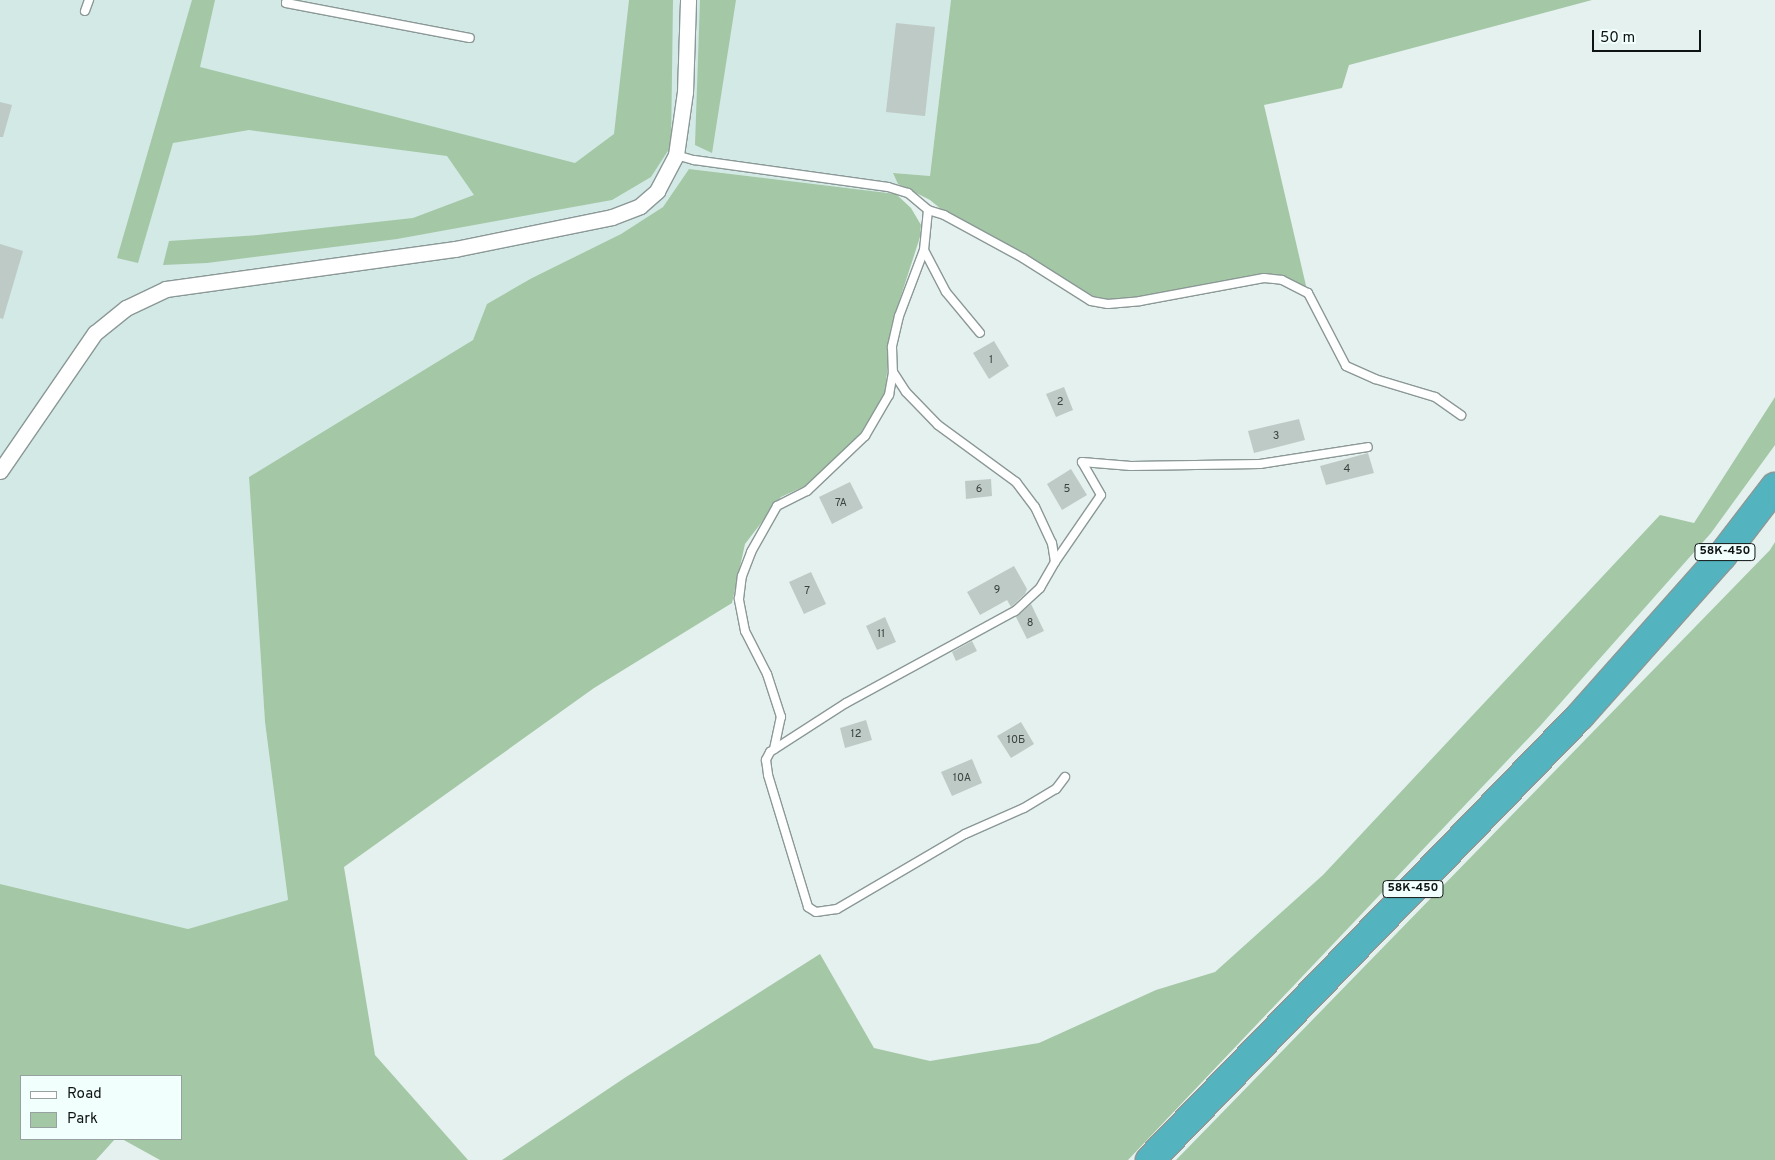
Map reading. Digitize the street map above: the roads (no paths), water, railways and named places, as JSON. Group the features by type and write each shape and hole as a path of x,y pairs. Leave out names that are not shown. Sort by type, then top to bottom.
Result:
{"highway":[{"name":"58К-450","path":"1150,1160 1580,716 1722,556 1775,487"}],"street":[{"path":"0,471 95,333 126,308 166,289 455,249 612,217 640,206 657,191 676,155 685,92 688,0"}],"lane":[{"path":"85,11 89,0"},
{"path":"286,0 286,3 470,38"},
{"path":"676,155 694,160 888,187 908,193 928,210 951,218 1023,258 1091,302 1108,304 1140,301 1264,278 1282,280 1308,293 1346,366 1375,379 1435,397 1461,416"},
{"path":"774,749 781,717 767,674 744,631 739,600 742,576 751,552 777,506 807,491 865,436 889,395 893,372 892,346 899,316 924,250 928,210"},
{"path":"924,250 946,292 980,333"},
{"path":"893,372 906,392 938,425 1016,482 1035,506 1052,543 1055,562"},
{"path":"1065,777 1056,789 1024,808 965,834 838,909 816,912 808,907 768,776 766,760 774,749 863,694 1015,611 1040,588 1055,562 1101,495 1082,462 1131,466 1260,464 1368,447"}]}
